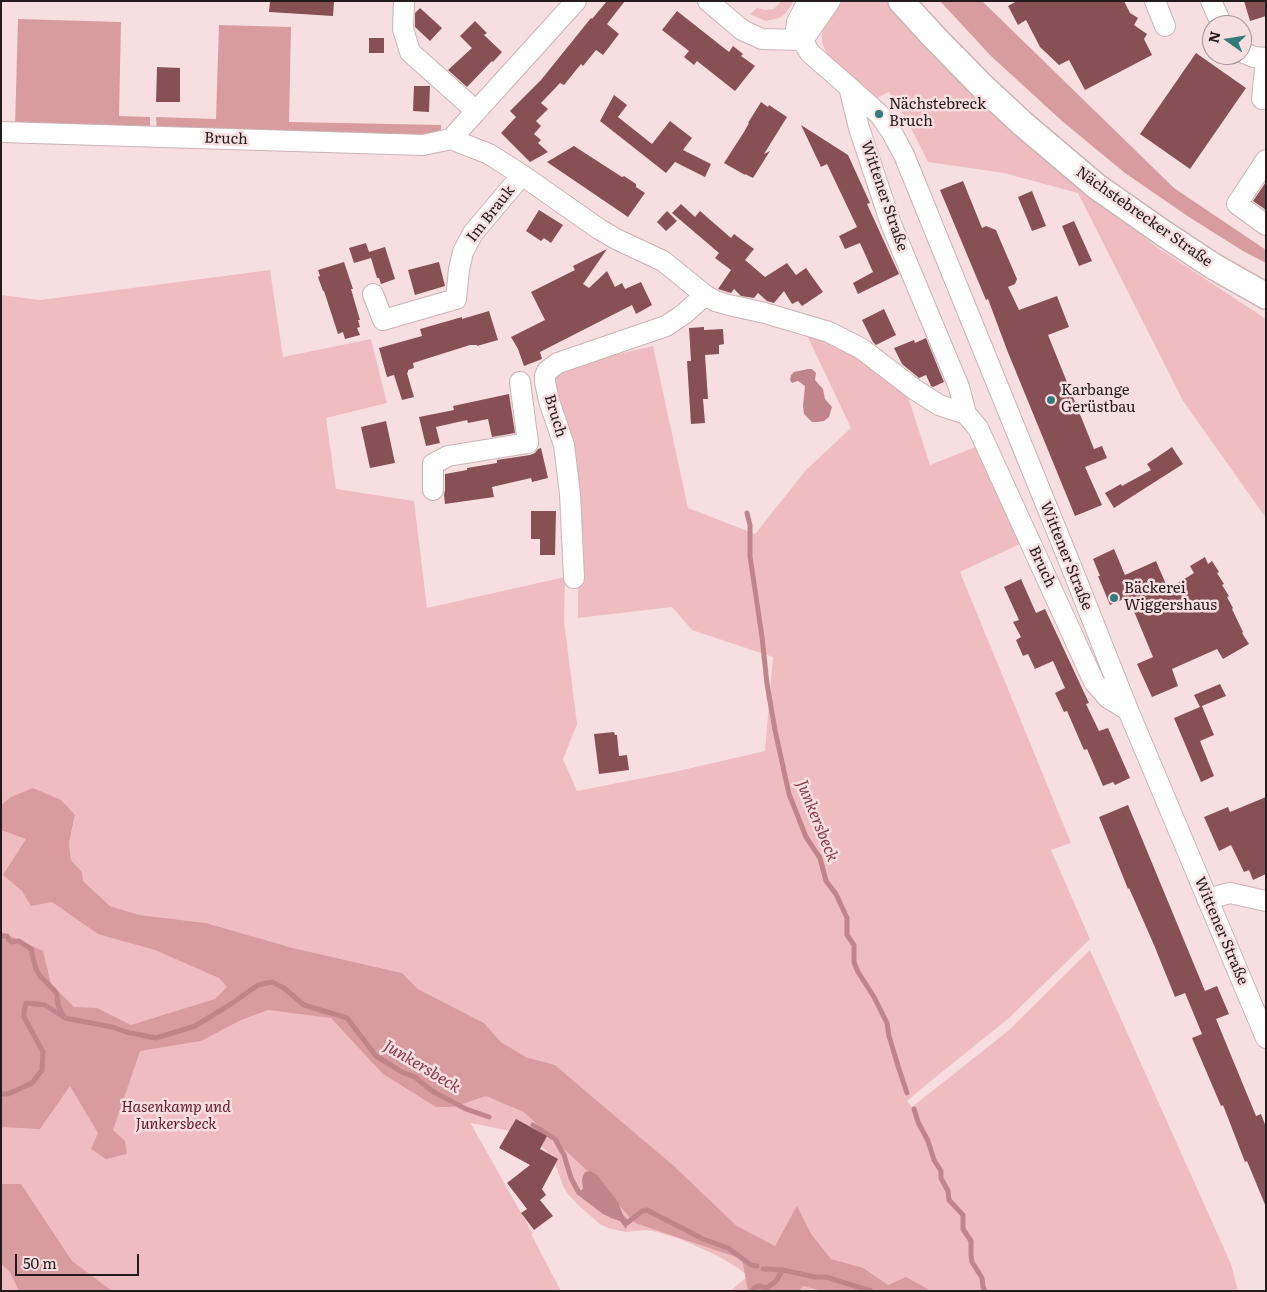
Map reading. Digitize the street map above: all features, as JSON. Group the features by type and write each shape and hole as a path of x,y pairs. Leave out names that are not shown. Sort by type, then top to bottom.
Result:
{"main road":[{"name":"Nächstebrecker Straße","path":"901,1 983,87 1096,186 1213,266 1266,296"}],"street":[{"path":"404,1 403,29 410,52 476,110"},
{"path":"576,1 451,139 489,154 599,229 663,261 715,301 765,313 829,332 862,349 914,389 939,405 966,414"},
{"path":"708,1 742,30 762,39 803,40 830,1"},
{"name":"Wittener Straße","path":"808,1 797,22 796,30 810,53 879,114 904,155 1128,710 1266,1038"},
{"path":"1154,1 1165,26"},
{"path":"1210,1 1217,15"},
{"path":"1252,56 1266,58 1262,99"},
{"name":"Wittener Straße","path":"849,86 860,128 891,224 959,387"},
{"name":"Bruch","path":"1,132 423,144 451,139"},
{"path":"1266,160 1237,204 1266,224"},
{"name":"Im Brauk","path":"372,294 383,320 456,299 463,252 474,233 522,175"},
{"name":"Bruch","path":"574,578 570,494 564,445 549,401 545,382 547,371 558,363 666,326 684,314 704,294"},
{"path":"433,490 433,464 448,456 528,444 520,382"},
{"name":"Bruch","path":"959,387 966,414 978,428 1094,682 1108,698 1128,710"},
{"path":"1207,899 1230,893 1266,901"}],"green space":[{"path":"781,1 794,1 785,14 779,18 766,21 750,14 757,8 765,10 774,9"},
{"path":"843,1 888,1 1015,130 1155,246 1266,319 1266,518 1183,401 1078,193 1004,173 928,162 909,124 889,92 875,99 829,57 825,50 822,42 822,33"},
{"name":"Hasenkamp und Junkersbeck","path":"270,270 283,357 371,339 387,403 326,418 336,489 414,501 427,608 565,577 564,621 577,724 563,759 577,791 674,772 765,751 773,657 692,630 672,607 578,618 578,577 550,380 574,364 653,346 688,508 755,534 806,470 851,428 805,331 832,340 913,395 909,400 930,465 978,446 1022,543 960,572 1071,843 1051,850 1090,939 1009,1018 907,1101 912,1107 1008,1031 1090,950 1231,1264 1238,1291 730,1291 748,1276 738,1268 718,1256 680,1239 646,1230 625,1232 601,1225 568,1194 563,1186 552,1154 549,1154 542,1147 532,1142 534,1136 471,1123 533,1234 531,1234 561,1291 1,1291 1,816 22,816 63,894 271,956 757,1251 767,1243 737,1226 674,1166 555,1065 526,1057 501,1042 484,1023 418,989 402,973 293,948 206,923 140,915 110,906 83,881 82,872 71,860 69,843 75,816 11,797 1,805 1,295 40,300"}],"shaded area":[{"path":"940,1 982,1 1174,188 1266,250 1266,263 1189,217 1125,173 1062,121 991,56"},
{"path":"18,19 121,22 119,116 150,117 150,133 15,128"},
{"path":"219,25 291,27 289,122 441,125 441,136 157,129 156,117 216,119"},
{"path":"812,369 816,373 815,380 823,389 825,399 832,407 829,417 824,421 812,422 804,414 805,386 798,381 792,383 790,380 794,372"},
{"path":"33,788 61,800 75,815 69,843 71,860 82,872 83,881 110,906 140,915 206,923 293,948 402,973 418,989 484,1023 501,1042 526,1057 555,1065 674,1166 737,1226 775,1246 797,1206 811,1234 831,1259 863,1268 888,1285 906,1277 931,1291 823,1291 803,1286 799,1291 748,1291 742,1259 635,1223 593,1176 524,1112 486,1096 453,1107 436,1107 383,1074 331,1018 268,1010 241,1020 201,1041 140,1051 113,1130 125,1141 127,1154 106,1159 91,1149 98,1133 70,1086 40,1129 1,1127 1,932 43,951 51,984 74,1007 97,1008 131,1025 215,999 227,987 219,978 155,950 98,934 52,902 31,906 22,891 3,875 26,839 1,830 1,805 11,797"},
{"path":"590,1171 597,1175 618,1202 623,1215 628,1220 626,1229 620,1221 603,1214 578,1195 583,1189 582,1180 585,1172"},
{"path":"1,1184 21,1184 72,1261 112,1291 19,1291 10,1272 1,1264"}],"building":[{"path":"270,1 334,1 333,16 269,12"},
{"path":"607,1 625,1 607,24 619,34 603,55 596,50 583,66 581,64 564,85 560,83 541,103 548,109 536,121 541,126 534,134 541,140 538,143 548,152 530,162 501,133 516,117 510,111 541,80"},
{"path":"1017,1 1124,1 1130,13 1138,18 1134,25 1147,34 1144,39 1152,55 1085,90 1069,60 1059,65 1040,47 1026,20 1018,25 1008,6"},
{"path":"1244,1 1266,1 1266,16 1252,20 1252,15 1248,15"},
{"path":"420,8 442,28 430,41 415,27 415,13"},
{"path":"677,11 729,52 733,46 743,54 741,56 755,66 735,91 697,61 694,65 684,57 689,51 662,30"},
{"path":"475,21 487,33 484,35 502,52 467,87 448,70 472,48 460,36"},
{"path":"369,38 384,38 384,53 369,53"},
{"path":"1196,53 1202,57 1202,65 1213,65 1246,88 1190,169 1140,134"},
{"path":"157,67 180,68 180,102 156,102"},
{"path":"414,86 430,86 429,112 413,111"},
{"path":"614,95 627,105 618,117 652,144 670,121 692,138 683,150 711,164 705,177 675,162 666,173 600,121"},
{"path":"761,102 787,117 764,154 770,151 753,178 724,163"},
{"path":"801,125 848,155 870,203 867,204 899,274 858,294 853,283 873,272 860,243 845,249 839,236 857,227 827,164 821,167"},
{"path":"574,146 622,177 624,176 645,193 628,217 547,162"},
{"path":"963,181 982,228 986,226 996,230 1017,279 1015,284 1008,287 1019,310 1057,296 1069,327 1048,335 1094,449 1102,446 1107,458 1085,467 1102,505 1075,516 988,299 986,300 940,190"},
{"path":"1266,182 1266,210 1253,201"},
{"path":"1032,191 1046,226 1032,231 1018,197"},
{"path":"681,204 695,217 700,211 731,238 734,234 754,249 745,260 765,277 787,263 796,275 806,268 823,292 802,306 798,301 792,304 784,291 774,303 767,301 758,293 754,298 741,296 734,289 731,293 718,289 731,270 715,258 719,253 672,213"},
{"path":"539,210 563,225 551,243 544,238 541,241 526,231"},
{"path":"667,211 677,221 666,231 657,222"},
{"path":"1074,221 1092,261 1079,266 1062,226"},
{"path":"366,243 369,252 385,247 395,279 381,284 379,278 377,278 371,258 354,263 349,248"},
{"path":"607,249 583,284 589,288 607,271 615,287 622,283 625,289 641,282 652,305 636,314 632,305 540,352 542,359 524,366 511,337 545,320 531,292 575,270 573,266"},
{"path":"344,262 360,320 358,320 360,327 357,328 360,335 345,339 343,332 338,334 318,277 320,276 318,270"},
{"path":"439,262 445,286 415,295 408,270"},
{"path":"884,309 896,335 876,345 862,320"},
{"path":"489,311 498,340 477,346 470,345 413,363 414,368 408,370 407,373 414,397 402,400 394,375 387,377 379,348 422,336 420,329"},
{"path":"704,327 704,330 723,329 724,344 719,345 719,354 705,355 708,399 703,399 705,423 691,424 687,361 691,361 689,328"},
{"path":"926,338 944,382 933,387 926,375 919,378 902,364 894,348 914,340 915,343"},
{"path":"509,394 515,433 492,437 488,419 468,423 467,420 436,427 440,443 426,446 419,417 454,410 453,406"},
{"path":"386,421 395,463 370,468 361,427"},
{"path":"1172,447 1183,464 1114,508 1105,493 1151,470 1147,464"},
{"path":"541,448 548,478 532,482 531,478 492,487 494,497 445,504 445,474 497,463 497,460 530,455"},
{"path":"531,511 556,511 555,555 540,555 540,539 531,539"},
{"path":"1114,549 1125,575 1156,561 1168,589 1194,573 1190,566 1205,557 1208,564 1212,561 1229,596 1227,597 1242,633 1249,644 1223,659 1217,649 1172,669 1178,686 1152,697 1137,664 1153,657 1128,597 1110,605 1093,559"},
{"path":"1021,579 1036,613 1045,609 1089,703 1086,704 1099,731 1108,728 1130,778 1115,785 1113,782 1103,786 1087,749 1084,750 1067,711 1064,712 1055,693 1065,688 1053,661 1035,669 1028,654 1023,656 1016,640 1021,637 1013,622 1019,620 1004,587"},
{"path":"1220,684 1226,696 1202,706 1214,735 1200,741 1214,776 1201,782 1174,718 1200,707 1194,695"},
{"path":"614,732 617,735 619,756 627,755 629,770 599,774 594,734"},
{"path":"1266,797 1266,874 1253,880 1249,870 1244,872 1231,845 1219,851 1204,817 1228,807 1230,812"},
{"path":"1128,805 1205,991 1217,986 1229,1014 1216,1019 1256,1116 1261,1114 1266,1127 1266,1207 1247,1161 1245,1162 1223,1105 1221,1106 1192,1038 1202,1034 1185,993 1175,997 1099,817"},
{"path":"516,1119 547,1136 540,1149 558,1159 542,1189 546,1195 540,1200 553,1216 534,1230 521,1213 527,1209 507,1183 530,1165 499,1148"}],"waterway":[{"name":"Junkersbeck","path":"747,513 750,525 750,556 767,684 789,794 806,837 820,858 826,881 836,894 847,918 847,935 854,945 854,962 887,1023 889,1036 907,1093"},
{"path":"1,936 7,936 12,942 19,941 31,949 36,969 40,976 55,991 58,1005 64,1017"},
{"name":"Junkersbeck","path":"1,1094 8,1094 32,1083 42,1070 43,1052 24,1017 26,1003 45,1005 65,1018 156,1038 195,1026 258,985 272,982 284,988 304,1005 347,1018 376,1056 402,1072 415,1077 432,1091 466,1109 489,1117"},
{"path":"914,1109 934,1160 941,1171 941,1178 948,1191 949,1200 963,1215 963,1229 971,1241 972,1262 982,1278 985,1291"},
{"name":"Junkersbeck","path":"533,1125 555,1139 564,1155 571,1178 579,1193"},
{"name":"Junkersbeck","path":"627,1223 642,1211 647,1210 703,1239 728,1248 751,1265 757,1266"},
{"name":"Junkersbeck","path":"763,1269 783,1270 815,1277 826,1277 871,1291"},
{"path":"752,1291 758,1286 767,1288 776,1281 783,1270"}],"place":[{"name":"Nächstebreck Bruch","path":"879,114"},
{"name":"Karbange Gerüstbau","path":"1051,400"},
{"name":"Bäckerei Wiggershaus","path":"1114,598"}]}
